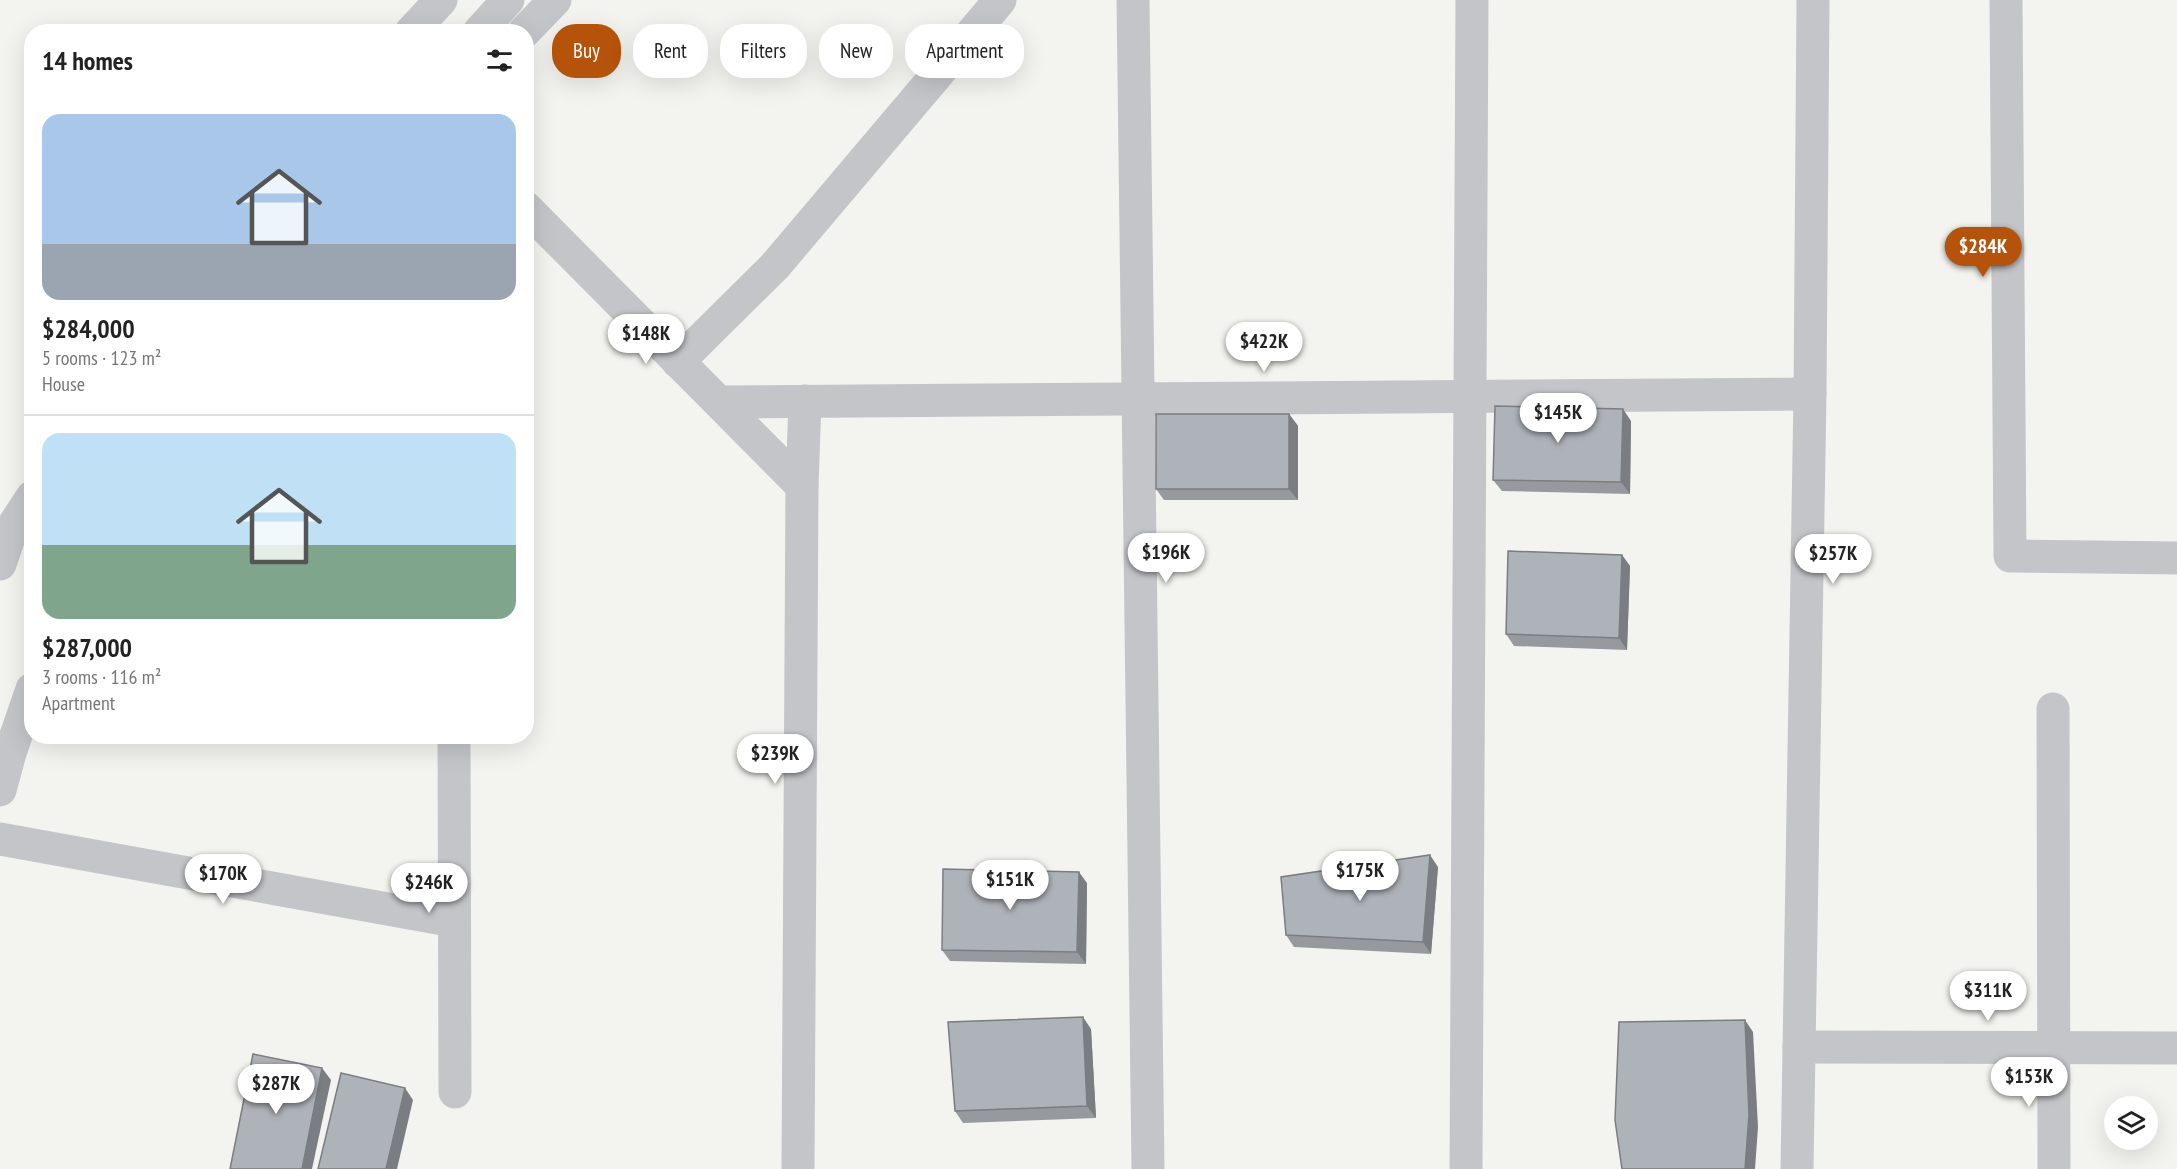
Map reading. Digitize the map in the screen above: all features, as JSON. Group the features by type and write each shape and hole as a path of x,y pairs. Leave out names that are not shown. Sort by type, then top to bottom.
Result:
{"street":[{"path":"418,24 441,0"},
{"path":"486,24 508,0"},
{"path":"532,24 555,0"},
{"path":"678,362 775,267 1000,0"},
{"path":"1133,0 1148,1169"},
{"path":"1466,1169 1472,0"},
{"path":"1797,1169 1810,394 1813,0"},
{"path":"2006,0 2010,556 2177,558"},
{"path":"534,216 802,486"},
{"path":"719,402 1810,394"},
{"path":"798,1169 802,486 805,401"},
{"path":"0,564 13,525 24,509"},
{"path":"2053,708 2054,1169"},
{"path":"0,790 24,712"},
{"path":"454,744 455,1092"},
{"path":"0,839 454,921"},
{"path":"1799,1047 2177,1048"}],"building":[{"path":"1495,406 1623,409 1621,482 1493,480"},
{"path":"1156,414 1289,414 1289,489 1156,489"},
{"path":"1508,551 1622,555 1619,638 1506,634"},
{"path":"1430,855 1423,942 1286,935 1281,877"},
{"path":"943,869 1079,872 1077,952 942,950"},
{"path":"1083,1017 1087,1106 955,1111 948,1022"},
{"path":"1745,1020 1749,1115 1745,1169 1622,1169 1615,1120 1619,1022"},
{"path":"253,1054 322,1068 302,1169 230,1169"},
{"path":"341,1073 405,1088 386,1169 318,1169"}]}
